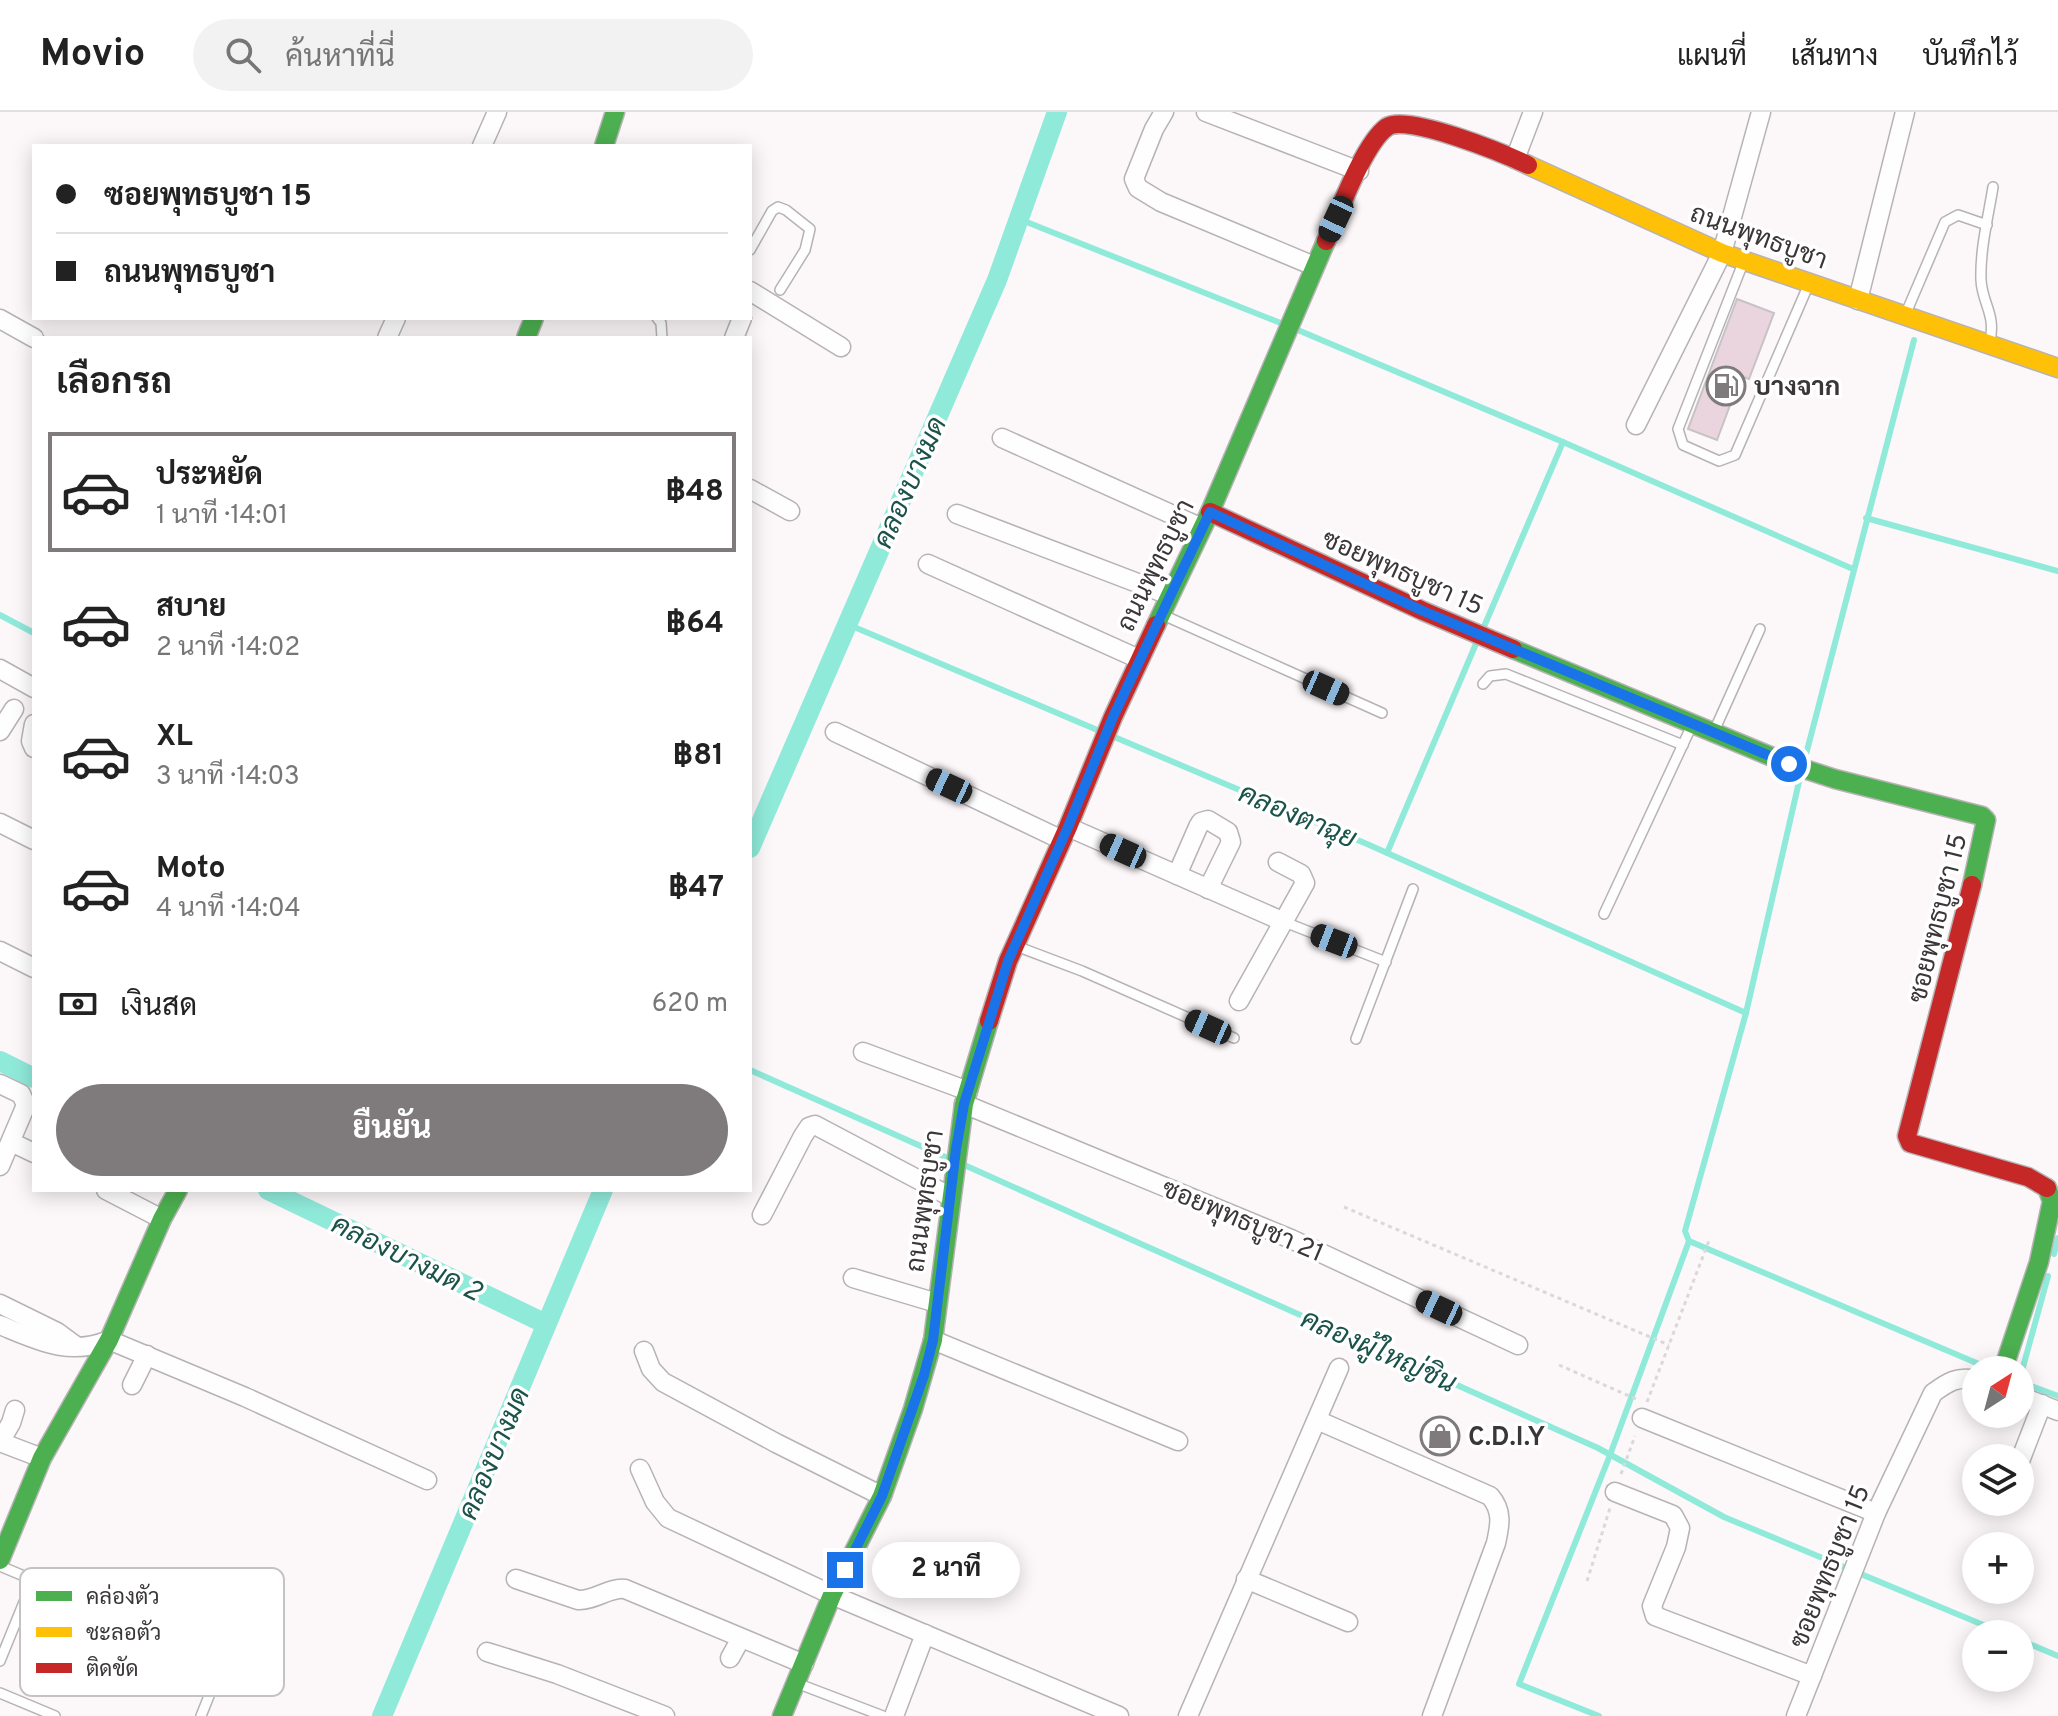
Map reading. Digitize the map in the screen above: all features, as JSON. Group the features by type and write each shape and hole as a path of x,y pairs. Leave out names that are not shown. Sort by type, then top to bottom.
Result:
{"main road":[{"path":"605,144 615,112"},
{"name":"ถนนพุทธบูชา","path":"782,1716 832,1595 882,1496 913,1409 933,1340 956,1149 966,1098 1015,946 1139,659 1206,520 1314,266 1366,155 1393,118 1515,159 1722,253 2058,368"},
{"name":"ซอยพุทธบูชา 15","path":"1206,520 1789,764 1947,806 1982,816 1986,820 1957,947 1907,1136 1910,1143 2028,1177 2046,1187 2052,1201 2039,1262 2008,1356"},
{"path":"0,1563 42,1458 109,1340 177,1192"}],"street":[{"path":"483,144 497,112"},
{"path":"1164,112 1134,179 1138,188 1161,202 1314,266"},
{"path":"1206,112 1359,171"},
{"path":"1515,159 1533,112"},
{"path":"1858,300 1905,112"},
{"path":"1636,425 1722,253 1755,114"},
{"path":"752,295 841,347"},
{"path":"0,319 32,337"},
{"path":"1002,438 1206,520"},
{"path":"752,490 790,511"},
{"path":"957,514 1169,595"},
{"path":"928,564 1139,659"},
{"path":"0,669 32,687"},
{"path":"0,731 14,709"},
{"path":"835,732 1065,833 1177,875 1282,921"},
{"path":"1177,875 1201,822 1208,820 1228,832 1231,842 1208,889"},
{"path":"0,823 32,839"},
{"path":"1239,1001 1305,883 1305,878 1278,862"},
{"path":"0,951 32,967"},
{"name":"ซอยพุทธบูชา 21","path":"863,1052 1291,1239 1518,1345"},
{"path":"0,1084 21,1094 26,1100 0,1166"},
{"path":"762,1215 803,1136 809,1127 815,1125 952,1188"},
{"path":"11,1142 32,1152"},
{"path":"110,1192 162,1219"},
{"path":"2039,1262 2058,1264"},
{"path":"853,1278 937,1303"},
{"path":"0,1304 57,1332 76,1346"},
{"path":"0,1325 52,1346 93,1346 109,1340 427,1480"},
{"path":"933,1340 1178,1441"},
{"path":"644,1351 651,1369 663,1382 882,1496"},
{"path":"132,1385 147,1355"},
{"path":"1188,1716 1339,1368"},
{"name":"ซอยพุทธบูชา 15","path":"1796,1716 1876,1513 1933,1393 1947,1382 1962,1377"},
{"path":"2030,1444 2050,1408"},
{"path":"15,1410 0,1442 42,1458"},
{"path":"1644,1411 1876,1513"},
{"path":"1317,1420 1490,1496 1498,1505 1501,1519 1496,1543 1432,1716"},
{"path":"640,1469 655,1502 668,1518 832,1595 1119,1716"},
{"path":"1615,1492 1673,1515 1680,1528 1676,1547 1652,1606 1655,1616 1812,1676"},
{"path":"516,1579 587,1601 616,1588 625,1589 804,1664"},
{"path":"1246,1579 1348,1622"},
{"path":"894,1716 925,1634"},
{"path":"730,1658 741,1638"},
{"path":"487,1652 557,1674 665,1716"}],"lane":[{"path":"1989,344 1993,326 1981,284 1993,187"},
{"path":"752,246 772,211 778,207 810,229 805,250 780,290"},
{"path":"1905,316 1945,222 1958,215 1987,225"},
{"path":"1744,260 1678,429 1683,445 1719,461 1735,455 1809,283"},
{"path":"1160,613 1382,713"},
{"path":"1713,732 1760,629"},
{"path":"1483,684 1490,676 1506,674 1683,745"},
{"path":"1604,914 1692,724"},
{"path":"1356,1039 1413,889"},
{"path":"1282,921 1386,962"},
{"path":"1015,946 1082,971 1234,1038"},
{"path":"0,1563 20,1573"},
{"path":"0,1661 20,1612"},
{"path":"796,1683 883,1716"},
{"path":"0,1693 55,1716"},
{"path":"201,1716 209,1696"}],"path":[{"path":"1344,1207 1669,1345"},
{"path":"1559,1365 1644,1411"}],"building":[{"path":"1737,299 1774,313 1749,379 1741,376 1717,440 1688,429"}],"waterway":[{"name":"คลองบางมด","path":"752,843 997,280 1057,112"},
{"path":"1019,219 1283,324"},
{"path":"1293,328 1853,569"},
{"path":"1804,762 1914,340"},
{"path":"1483,629 1563,442"},
{"path":"1866,518 2058,571"},
{"path":"0,615 32,632"},
{"name":"คลองตาฉุย","path":"847,624 1102,732"},
{"path":"1387,853 1478,639"},
{"name":"คลองตาฉุย","path":"1112,736 1367,844 1746,1013"},
{"path":"1801,773 1746,1013 1685,1231 1689,1241 1962,1357"},
{"name":"คลองบางมด 2","path":"0,1061 32,1077"},
{"name":"คลองผู้ใหญ่ชิน","path":"752,1071 952,1160"},
{"name":"คลองผู้ใหญ่ชิน","path":"962,1164 1598,1448 1724,1517 1971,1620"},
{"name":"คลองบางมด 2","path":"272,1192 546,1324"},
{"name":"คลองบางมด","path":"382,1716 602,1192"},
{"path":"2054,1254 2058,1238"},
{"path":"1599,1716 1519,1684 1610,1455 1689,1241"},
{"path":"2026,1356 2048,1276"},
{"path":"2034,1387 2058,1396"},
{"name":"คลองผู้ใหญ่ชิน","path":"2034,1646 2058,1656"}],"traffic: fast":[{"path":"605,144 615,112"},
{"path":"1156,625 1210,512 1326,241"},
{"path":"527,336 533,320"},
{"path":"1513,649 1789,764 1835,779 1982,816 1986,820 1972,885"},
{"path":"782,1716 832,1595 882,1496 913,1409 933,1340 964,1104 989,1021"},
{"path":"2008,1356 2039,1262 2052,1201 2047,1188"},
{"path":"0,1560 42,1458 109,1340 177,1192"}],"traffic: slow":[{"path":"1528,165 1722,253 2058,368"}],"traffic: jam":[{"path":"1326,241 1369,148 1387,127 1414,125 1434,130 1528,165"},
{"path":"1210,512 1423,611 1513,649"},
{"path":"989,1021 1008,961 1156,625"},
{"path":"1972,885 1907,1136 1910,1143 2028,1177 2047,1188"}],"place":[{"name":"บางจาก","path":"1726,386"},
{"name":"C.D.I.Y","path":"1440,1436"}],"route":[{"path":"845,1570 882,1496 924,1375 933,1340 964,1104 1008,961 1113,717 1210,512 1423,611 1789,764"}]}
